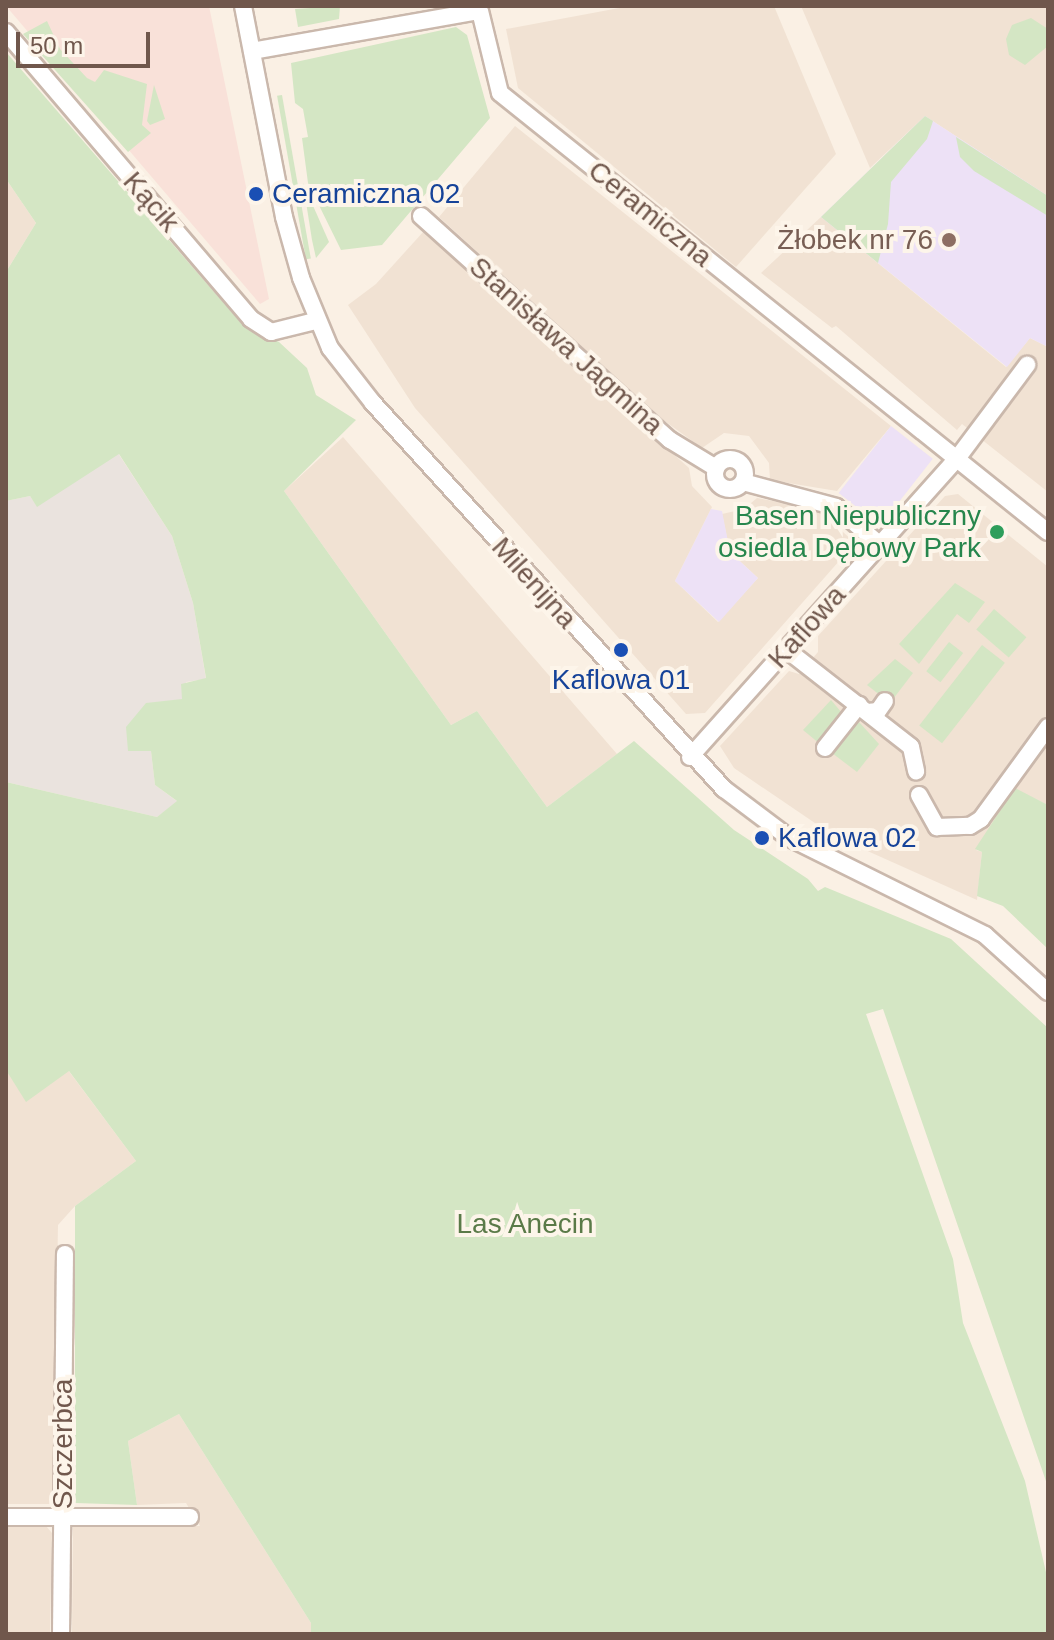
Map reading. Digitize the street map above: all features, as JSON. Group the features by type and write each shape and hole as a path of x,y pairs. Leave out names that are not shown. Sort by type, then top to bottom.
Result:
{"street":[{"name":"Milenijna","path":"243,6 289,240 315,321 373,403 690,757 762,820 844,867 973,928 1048,992"},
{"name":"Ceramiczna","path":"252,51 480,11 500,93 1048,532"},
{"name":"Kącik","path":"6,32 251,319 271,332 315,321"},
{"name":"Stanisława Jagmina","path":"421,216 670,440 716,468 729,459 739,462 743,482 836,507 880,545"},
{"name":"Kaflowa","path":"690,757 956,460 1027,365"},
{"path":"787,650 911,747 916,771"},
{"path":"864,708 878,711 885,701"},
{"path":"825,748 864,708"},
{"path":"919,795 937,827 970,826 1048,727"},
{"name":"Szczerbca","path":"61,1634 65,1254"},
{"path":"6,1517 190,1517"}],"shaded area":[{"path":"6,6 209,6 269,299 260,304"},
{"path":"630,6 774,6 836,154 736,267 518,88 506,29"},
{"path":"801,6 1048,6 1048,196 925,116 870,168"},
{"name":"Żłobek nr 76","path":"925,116 1048,196 1048,347 1030,338 1007,367 821,217"},
{"path":"515,126 891,426 837,491 770,480 769,463 749,436 724,433 702,448 659,417 439,217"},
{"path":"6,179 36,223 6,272"},
{"path":"821,217 1006,367 1030,338 1048,347 1048,492 962,424 957,430 836,326 832,328 761,273"},
{"path":"424,231 689,468 692,486 712,507 675,581 718,622 758,578 730,552 722,514 744,509 757,498 818,509 855,543 705,713 686,714 415,408 348,305 376,284"},
{"path":"891,426 933,459 880,526 839,493"},
{"path":"343,437 617,754 547,807 477,711 451,725 284,491"},
{"path":"118,453 172,536 193,603 206,679 186,682 183,699 151,751 155,785 178,802 157,817 6,782 6,501 30,496 37,506"},
{"path":"958,494 1048,567 1048,805 1015,789 976,850 982,852 977,900 834,836 734,768 720,746 789,671 799,674 818,652 818,636 945,496"},
{"path":"711,509 722,511 730,552 758,578 719,622 675,581"},
{"path":"6,1070 13,1075 68,1070 136,1161 75,1206 58,1225 53,1504 6,1504"},
{"path":"179,1414 311,1623 311,1634 72,1634 73,1525 200,1526 186,1503 137,1505 128,1441"},
{"path":"6,1526 46,1526 52,1533 50,1634 6,1634"}],"green space":[{"path":"340,6 339,19 298,27 295,9"},
{"path":"1031,18 1048,29 1048,46 1025,65 1009,55 1006,39 1012,25"},
{"path":"47,21 60,49 87,78 95,82 104,70 147,84 142,125 151,133 128,152 23,34"},
{"path":"456,27 467,35 490,118 382,245 341,250 308,183 302,138 308,137 303,109 295,103 291,63"},
{"name":"Las Anecin","path":"6,52 241,323 279,342 307,368 316,395 356,420 284,491 451,725 477,711 547,807 634,741 734,830 808,879 818,891 825,887 951,939 1048,1028 1048,1487 883,1009 866,1014 953,1259 963,1323 1025,1481 1048,1581 1048,1634 311,1634 311,1623 179,1414 128,1441 137,1505 75,1503 75,1206 136,1161 69,1071 26,1102 6,1070 6,782 157,817 177,801 155,785 151,751 128,751 126,727 146,703 182,699 181,684 206,678 193,603 172,536 119,454 37,507 30,496 6,501 6,272 36,223 6,179"},
{"path":"154,85 165,119 150,125 147,121"},
{"path":"282,95 311,258 306,259 277,96"},
{"path":"925,116 933,121 927,139 891,182 888,224 878,263 821,217"},
{"path":"956,137 1048,196 1048,216 974,171 960,157"},
{"path":"303,183 329,242 316,258 312,240"},
{"path":"955,583 985,602 969,623 957,614 919,664 899,644"},
{"path":"994,609 1026,637 1009,658 976,629"},
{"path":"949,642 963,653 940,682 926,671"},
{"path":"982,645 1005,663 942,743 919,725"},
{"path":"895,659 913,673 890,703 867,685"},
{"path":"831,700 842,713 820,744 803,730"},
{"path":"859,722 879,744 857,772 832,753"},
{"path":"1015,788 1048,805 1048,949 1003,906 977,896 982,852 975,849"}],"place":[{"name":"Ceramiczna 02","path":"256,194"},
{"name":"Żłobek nr 76","path":"949,240"},
{"name":"Basen Niepubliczny osiedla Dębowy Park","path":"997,532"},
{"name":"Kaflowa 01","path":"621,650"},
{"name":"Kaflowa 02","path":"762,838"}]}
